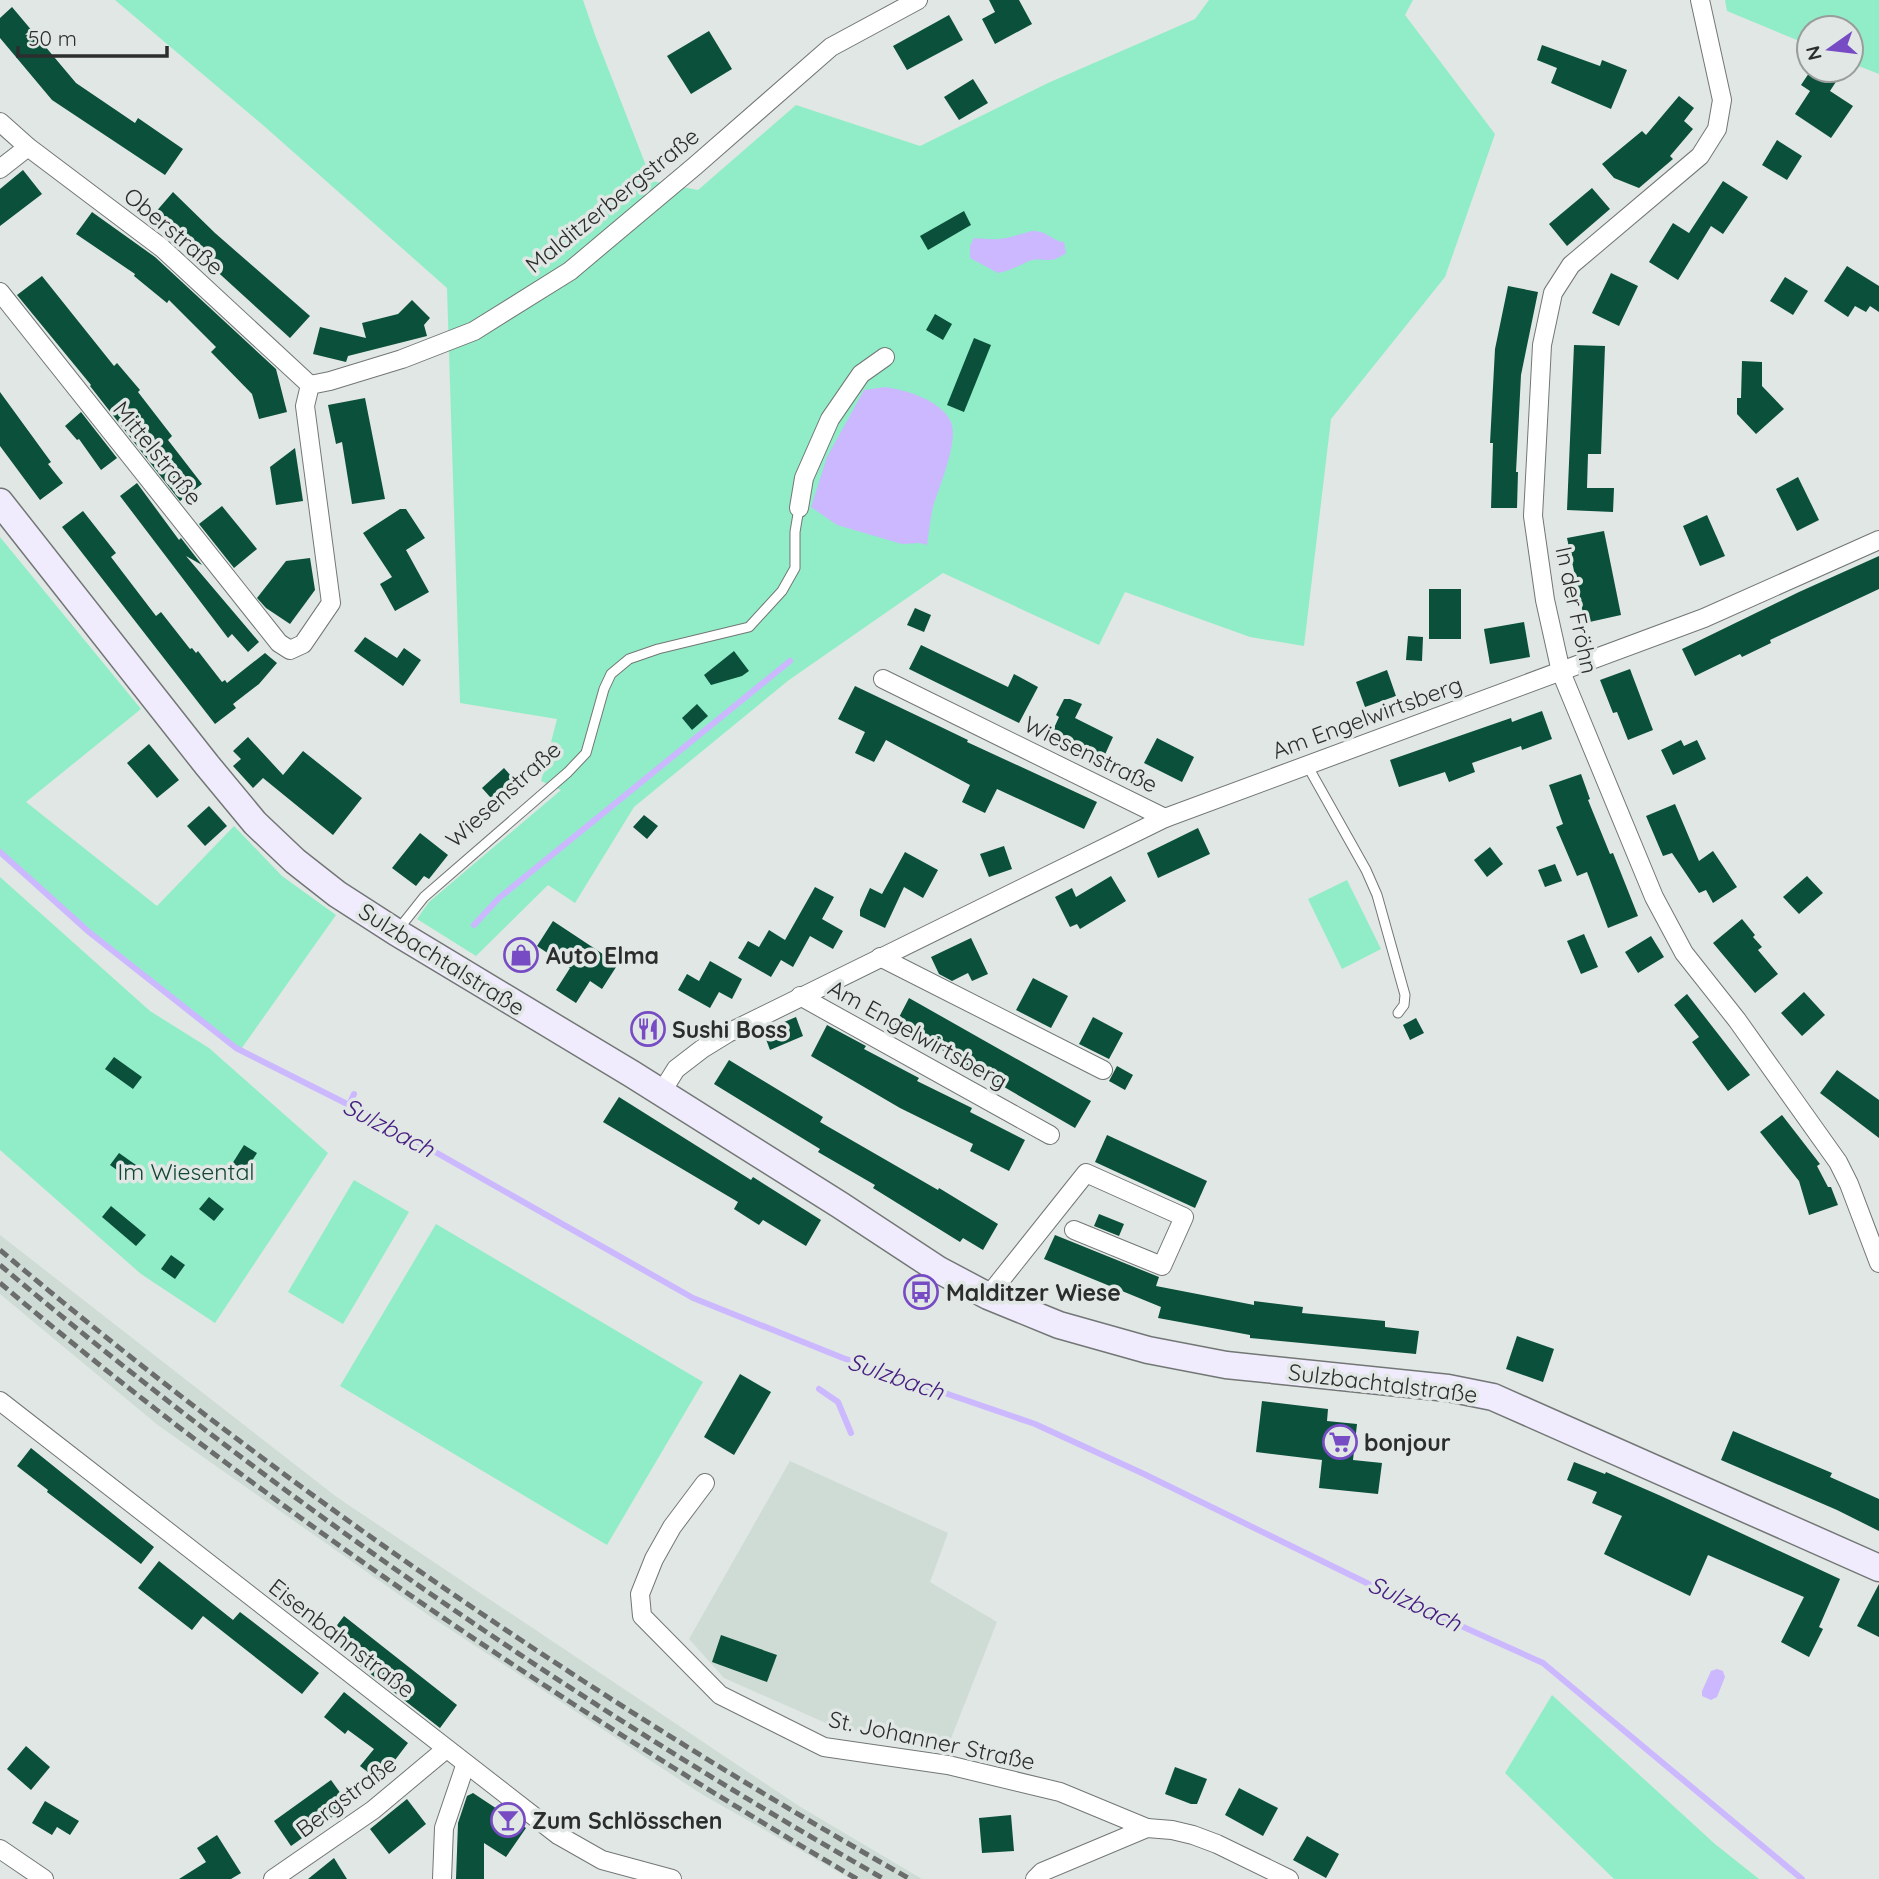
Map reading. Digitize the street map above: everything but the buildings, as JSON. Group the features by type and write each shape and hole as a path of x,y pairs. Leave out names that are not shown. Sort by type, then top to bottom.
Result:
{"main road":[{"name":"Sulzbachtalstraße","path":"0,502 206,765 255,823 295,861 337,894 396,932 661,1093 939,1270 988,1296 1059,1325 1148,1350 1187,1358 1315,1375 1448,1388 1493,1397 1879,1568"}],"street":[{"name":"Malditzerbergstraße","path":"310,385 402,359 474,331 559,278 695,166 831,47 918,0"},
{"name":"In der Fröhn","path":"1700,0 1722,100 1717,129 1700,156 1572,265 1553,293 1542,345 1533,516 1545,600 1561,672 1654,897 1684,953 1737,1020 1833,1154 1849,1184 1879,1264"},
{"name":"Oberstraße","path":"0,121 28,147 162,248 310,385"},
{"path":"0,169 28,147"},
{"name":"Mittelstraße","path":"0,292 279,643 290,650 303,644 331,603 305,406 310,385"},
{"name":"Wiesenstraße","path":"799,508 804,478 830,419 861,374 885,357"},
{"name":"Am Engelwirtsberg","path":"661,1093 676,1069 702,1049 800,996 1165,818 1704,618 1879,540"},
{"name":"Wiesenstraße","path":"883,679 1165,818"},
{"path":"880,957 1103,1070"},
{"name":"Am Engelwirtsberg","path":"800,996 1050,1135"},
{"path":"988,1296 1086,1173 1184,1217 1162,1266 1074,1230"},
{"name":"Eisenbahnstraße","path":"0,1401 558,1835 602,1860 672,1879"},
{"name":"St. Johanner Straße","path":"705,1483 672,1527 654,1559 640,1594 642,1616 720,1695 824,1746 948,1765 1059,1792 1147,1828 1172,1830 1217,1844 1289,1879"},
{"name":"Bergstraße","path":"273,1879 373,1810 446,1749"},
{"path":"442,1879 444,1828 466,1766"},
{"name":"St. Johanner Straße","path":"1035,1879 1042,1872 1147,1828"},
{"path":"0,1849 44,1879"}],"lane":[{"name":"Wiesenstraße","path":"396,932 424,897 568,772 586,753 604,689 611,674 628,659 748,626 757,618 782,591 795,568 795,532 799,508"},
{"path":"1307,765 1366,870 1381,905 1405,995 1404,1005 1398,1013"}],"shaded area":[{"path":"1032,231 1064,242 1066,253 1051,260 1029,261 998,273 970,258 970,246 974,238 1004,238"},
{"path":"885,387 931,402 946,414 951,422 953,430 950,452 933,507 927,545 902,544 837,525 811,507 827,457 864,390"},
{"path":"0,1235 338,1498 799,1806 922,1879 851,1879 703,1795 428,1615 159,1426 0,1294"},
{"path":"790,1461 948,1533 930,1582 997,1622 946,1751 828,1724 724,1678 689,1639"},
{"path":"1711,1671 1723,1671 1725,1677 1717,1697 1711,1700 1702,1696 1702,1691"}],"green space":[{"path":"115,0 583,0 652,181 698,190 796,105 920,146 1048,83 1195,19 1209,0 1413,0 1405,15 1495,134 1445,277 1331,419 1304,646 1250,637 1125,592 1099,645 943,573 789,680 634,807 575,903 548,885 476,956 417,919 429,902 561,790 541,781 557,719 460,703 447,288 264,126"},
{"path":"1725,0 1879,0 1879,74 1865,68 1865,14 1795,14 1795,39 1727,11"},
{"path":"0,537 141,709 26,802 157,906 234,826 282,876 336,915 239,1052 0,856"},
{"name":"Im Wiesental","path":"0,877 150,1011 209,1048 328,1153 215,1323 141,1274 0,1150"},
{"path":"1347,880 1381,949 1342,969 1308,899"},
{"path":"354,1180 409,1212 343,1324 288,1292"},
{"path":"436,1224 703,1382 607,1545 340,1386"},
{"path":"1552,1695 1715,1844 1759,1879 1614,1879 1505,1773"}],"waterway":[{"path":"474,925 499,898 790,661"},
{"name":"Sulzbach","path":"0,852 89,932 236,1048 377,1119 693,1298 843,1358 1035,1424 1379,1589 1543,1663 1802,1879"},
{"path":"349,1105 354,1094"},
{"path":"819,1389 838,1402 851,1433"}],"railway":[{"path":"0,1250 216,1423 440,1586 672,1737 910,1879"},
{"path":"0,1265 210,1433 428,1592 653,1740 884,1879"},
{"path":"0,1283 204,1446 416,1599 634,1743 857,1879"}],"place":[{"name":"Auto Elma","path":"521,955"},
{"name":"Sushi Boss","path":"648,1029"},
{"name":"Malditzer Wiese","path":"921,1292"},
{"name":"bonjour","path":"1340,1442"},
{"name":"Zum Schlösschen","path":"508,1820"}]}
